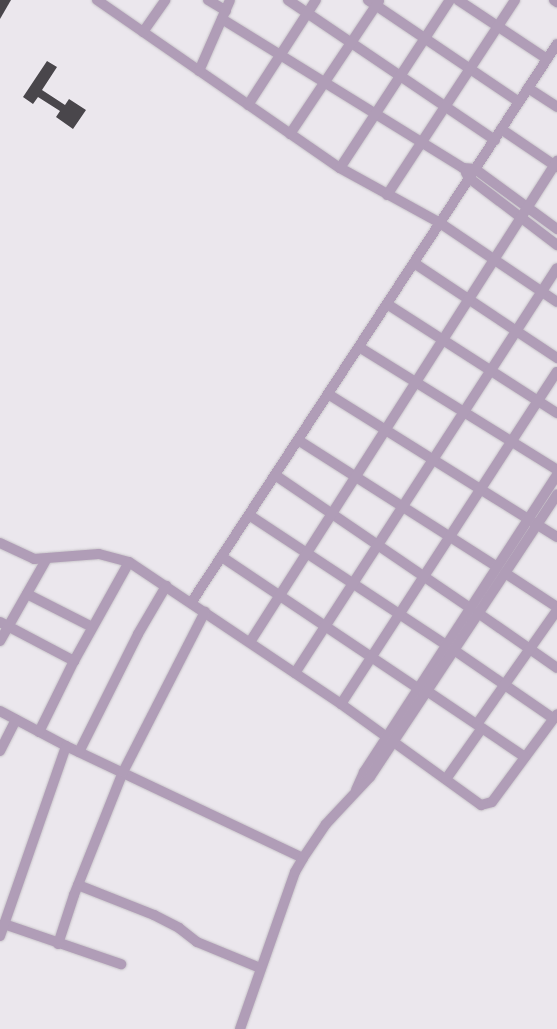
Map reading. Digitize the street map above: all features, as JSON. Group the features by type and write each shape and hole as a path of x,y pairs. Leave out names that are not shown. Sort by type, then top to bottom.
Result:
{"street":[{"path":"97,0 340,168 387,196 440,223 557,302"},
{"path":"143,32 165,0"},
{"path":"208,0 224,15 279,56 463,168 475,169 557,229"},
{"path":"199,71 230,0"},
{"path":"288,0 495,140"},
{"path":"248,105 316,0"},
{"path":"340,168 450,0"},
{"path":"191,603 528,88 554,52 498,26 458,0"},
{"path":"387,196 515,0"},
{"path":"290,134 351,43 375,2 425,38 520,102"},
{"path":"528,88 557,107"},
{"path":"250,642 468,299 556,164 501,129"},
{"path":"463,168 469,178 557,245"},
{"path":"414,263 557,358"},
{"path":"295,673 557,268"},
{"path":"387,304 557,413"},
{"path":"359,347 557,470"},
{"path":"341,704 557,372"},
{"path":"328,394 557,536"},
{"path":"298,440 450,536 557,608 504,684 446,779"},
{"path":"275,475 557,668"},
{"path":"240,1029 260,968 303,858 315,838 356,790 360,777 390,739 533,521 557,475"},
{"path":"533,521 557,494"},
{"path":"0,543 28,558 46,560 99,554 129,562 341,704 478,803 487,805 492,802 555,716 504,684 249,515"},
{"path":"222,557 525,757"},
{"path":"0,641 4,624 27,594 46,560"},
{"path":"39,732 74,660 129,562"},
{"path":"79,752 138,634 166,586"},
{"path":"27,594 92,627"},
{"path":"58,944 78,885 123,772 205,612"},
{"path":"4,624 74,660"},
{"path":"0,711 66,746 303,858"},
{"path":"0,751 16,720"},
{"path":"0,936 66,746"},
{"path":"78,885 154,914 179,928 196,942 260,968"},
{"path":"4,924 58,944 121,964"}],"building":[{"path":"0,0 11,0 0,19"},
{"path":"47,61 57,67 42,90 65,105 69,99 86,110 73,129 56,117 60,111 38,97 33,104 23,97"}]}
